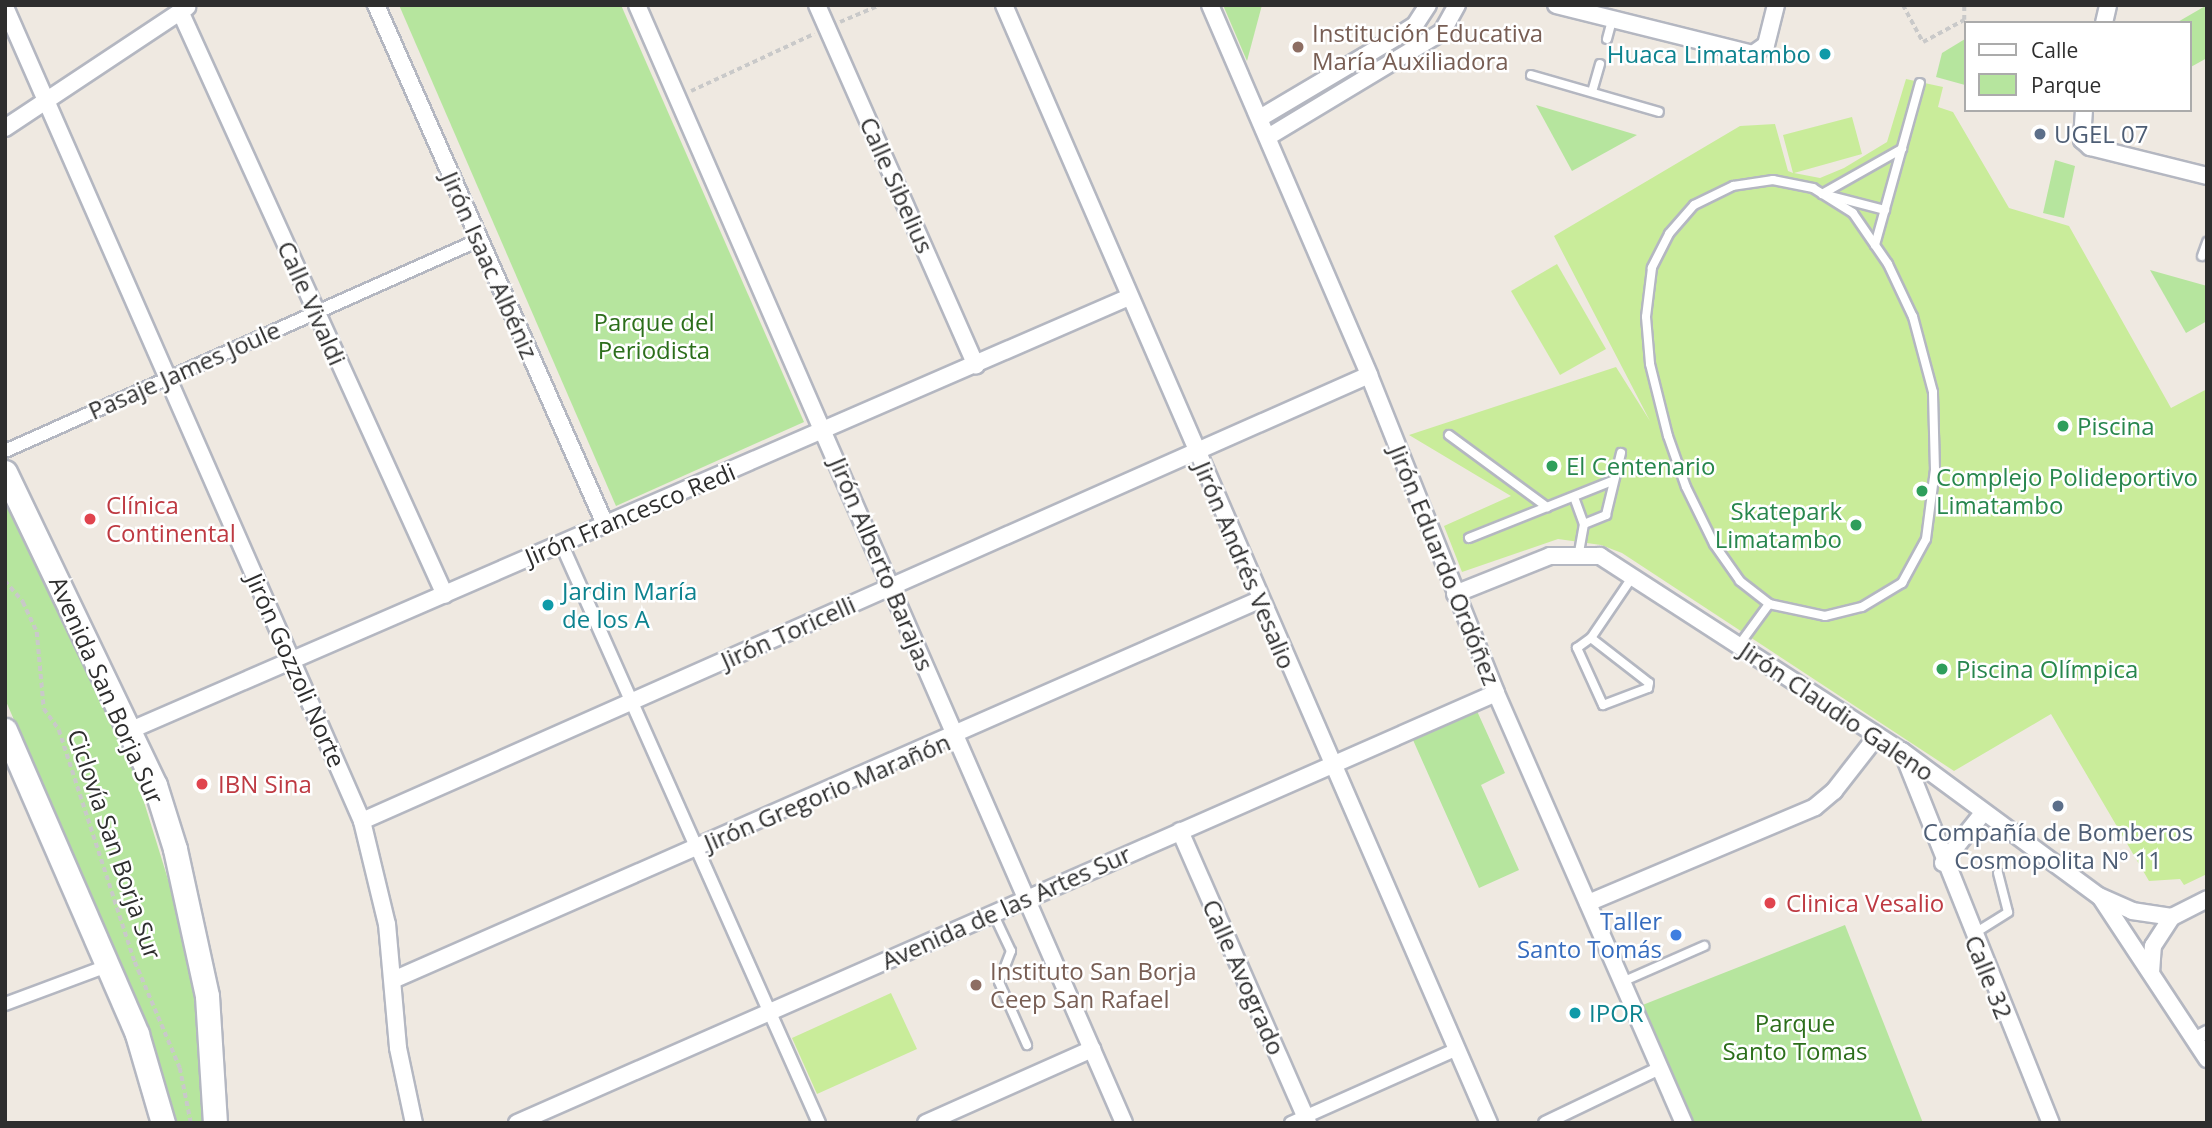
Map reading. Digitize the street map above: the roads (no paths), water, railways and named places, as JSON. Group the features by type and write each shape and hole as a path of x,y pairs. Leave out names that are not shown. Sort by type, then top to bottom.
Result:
{"main road":[{"name":"Avenida San Borja Sur","path":"5,472 131,730 175,849 206,996 215,1123"},
{"path":"5,730 137,1034 163,1123"}],"street":[{"name":"Jirón Isaac Albéniz","path":"376,5 605,524"},
{"name":"Jirón Alberto Barajas","path":"637,5 826,430 955,736 1124,1123"},
{"name":"Calle Sibelius","path":"817,5 976,366"},
{"name":"Jirón Andrés Vesalio","path":"1004,5 1259,600 1489,1123"},
{"name":"Jirón Eduardo Ordóñez","path":"1210,5 1368,375 1496,693 1685,1123"},
{"path":"1260,118 1406,30 1428,5"},
{"path":"1268,136 1442,32 1457,5"},
{"path":"1556,5 1753,54 1761,51 1776,5"},
{"name":"Jirón Gozzoli Norte","path":"5,6 48,100 166,379 293,660 362,821 381,890 393,980 398,1048 414,1123"},
{"path":"5,128 184,8"},
{"name":"Calle Vivaldi","path":"184,8 315,311 445,595"},
{"path":"2084,112 2082,140 2090,147 2207,176"},
{"name":"Pasaje James Joule","path":"5,451 479,240"},
{"name":"Jirón Francesco Redi","path":"131,730 976,366 1129,297"},
{"name":"Jirón Toricelli","path":"362,821 1195,449 1368,375"},
{"path":"561,543 819,1123"},
{"name":"Jirón Claudio Galeno","path":"1455,594 1550,556 1579,553 1600,556 1634,575 1902,751 2099,897 2132,911 2172,917"},
{"name":"Jirón Gregorio Marañón","path":"393,980 955,736 1259,600"},
{"name":"Avenida de las Artes Sur","path":"517,1123 1496,693"},
{"path":"1588,903 1815,807 1834,792 1877,736"},
{"name":"Calle 32","path":"1902,751 1943,863 2051,1123"},
{"path":"1943,863 1983,813"},
{"name":"Calle Avogrado","path":"1180,831 1302,1121"},
{"path":"2099,897 2151,973 2200,1036 2207,1059"},
{"path":"2151,973 2153,946 2172,917 2207,899"},
{"path":"5,1004 107,966"},
{"path":"926,1123 944,1119 1092,1049"},
{"path":"1302,1121 1457,1049"},
{"path":"1545,1123 1660,1068"}],"lane":[{"path":"1607,38 1612,20"},
{"path":"1592,92 1600,64"},
{"path":"1531,75 1659,112"},
{"path":"1875,245 1920,83"},
{"path":"1822,194 1902,149"},
{"path":"1822,194 1853,213 1875,245 1913,317 1933,392 1936,470 1926,539 1902,583 1862,607 1825,617 1769,604 1734,572 1714,544 1686,487 1653,376 1646,317 1652,268 1669,234 1694,205 1733,186 1773,180 1885,210"},
{"path":"2203,256 2207,242"},
{"path":"1449,435 1547,507"},
{"path":"1584,524 1606,515 1612,481 1621,453"},
{"path":"1469,538 1612,481"},
{"path":"1574,496 1584,524 1579,553"},
{"path":"1591,638 1649,683 1648,688 1602,704 1577,648 1591,638 1634,575"},
{"path":"1739,645 1769,604"},
{"path":"1972,935 2007,915 1998,873"},
{"path":"993,913 1011,951 999,982 1027,1045"},
{"path":"1622,982 1704,946"}],"place":[{"name":"Institución Educativa María Auxiliadora","path":"1298,47"},
{"name":"Huaca Limatambo","path":"1825,54"},
{"name":"UGEL 07","path":"2040,134"},
{"name":"Piscina","path":"2063,426"},
{"name":"El Centenario","path":"1552,466"},
{"name":"Complejo Polideportivo Limatambo","path":"1922,491"},
{"name":"Clínica Continental","path":"90,519"},
{"name":"Skatepark Limatambo","path":"1856,525"},
{"name":"Jardin María de los A","path":"548,605"},
{"name":"Piscina Olímpica","path":"1942,669"},
{"name":"IBN Sina","path":"202,784"},
{"name":"Compañía de Bomberos Cosmopolita Nº 11","path":"2058,806"},
{"name":"Clinica Vesalio","path":"1770,903"},
{"name":"Taller Santo Tomás","path":"1676,935"},
{"name":"Instituto San Borja Ceep San Rafael","path":"976,985"},
{"name":"IPOR","path":"1575,1013"}],"park label":[{"name":"Parque del Periodista","path":"654,336"},
{"name":"Parque Santo Tomas","path":"1795,1037"}]}
